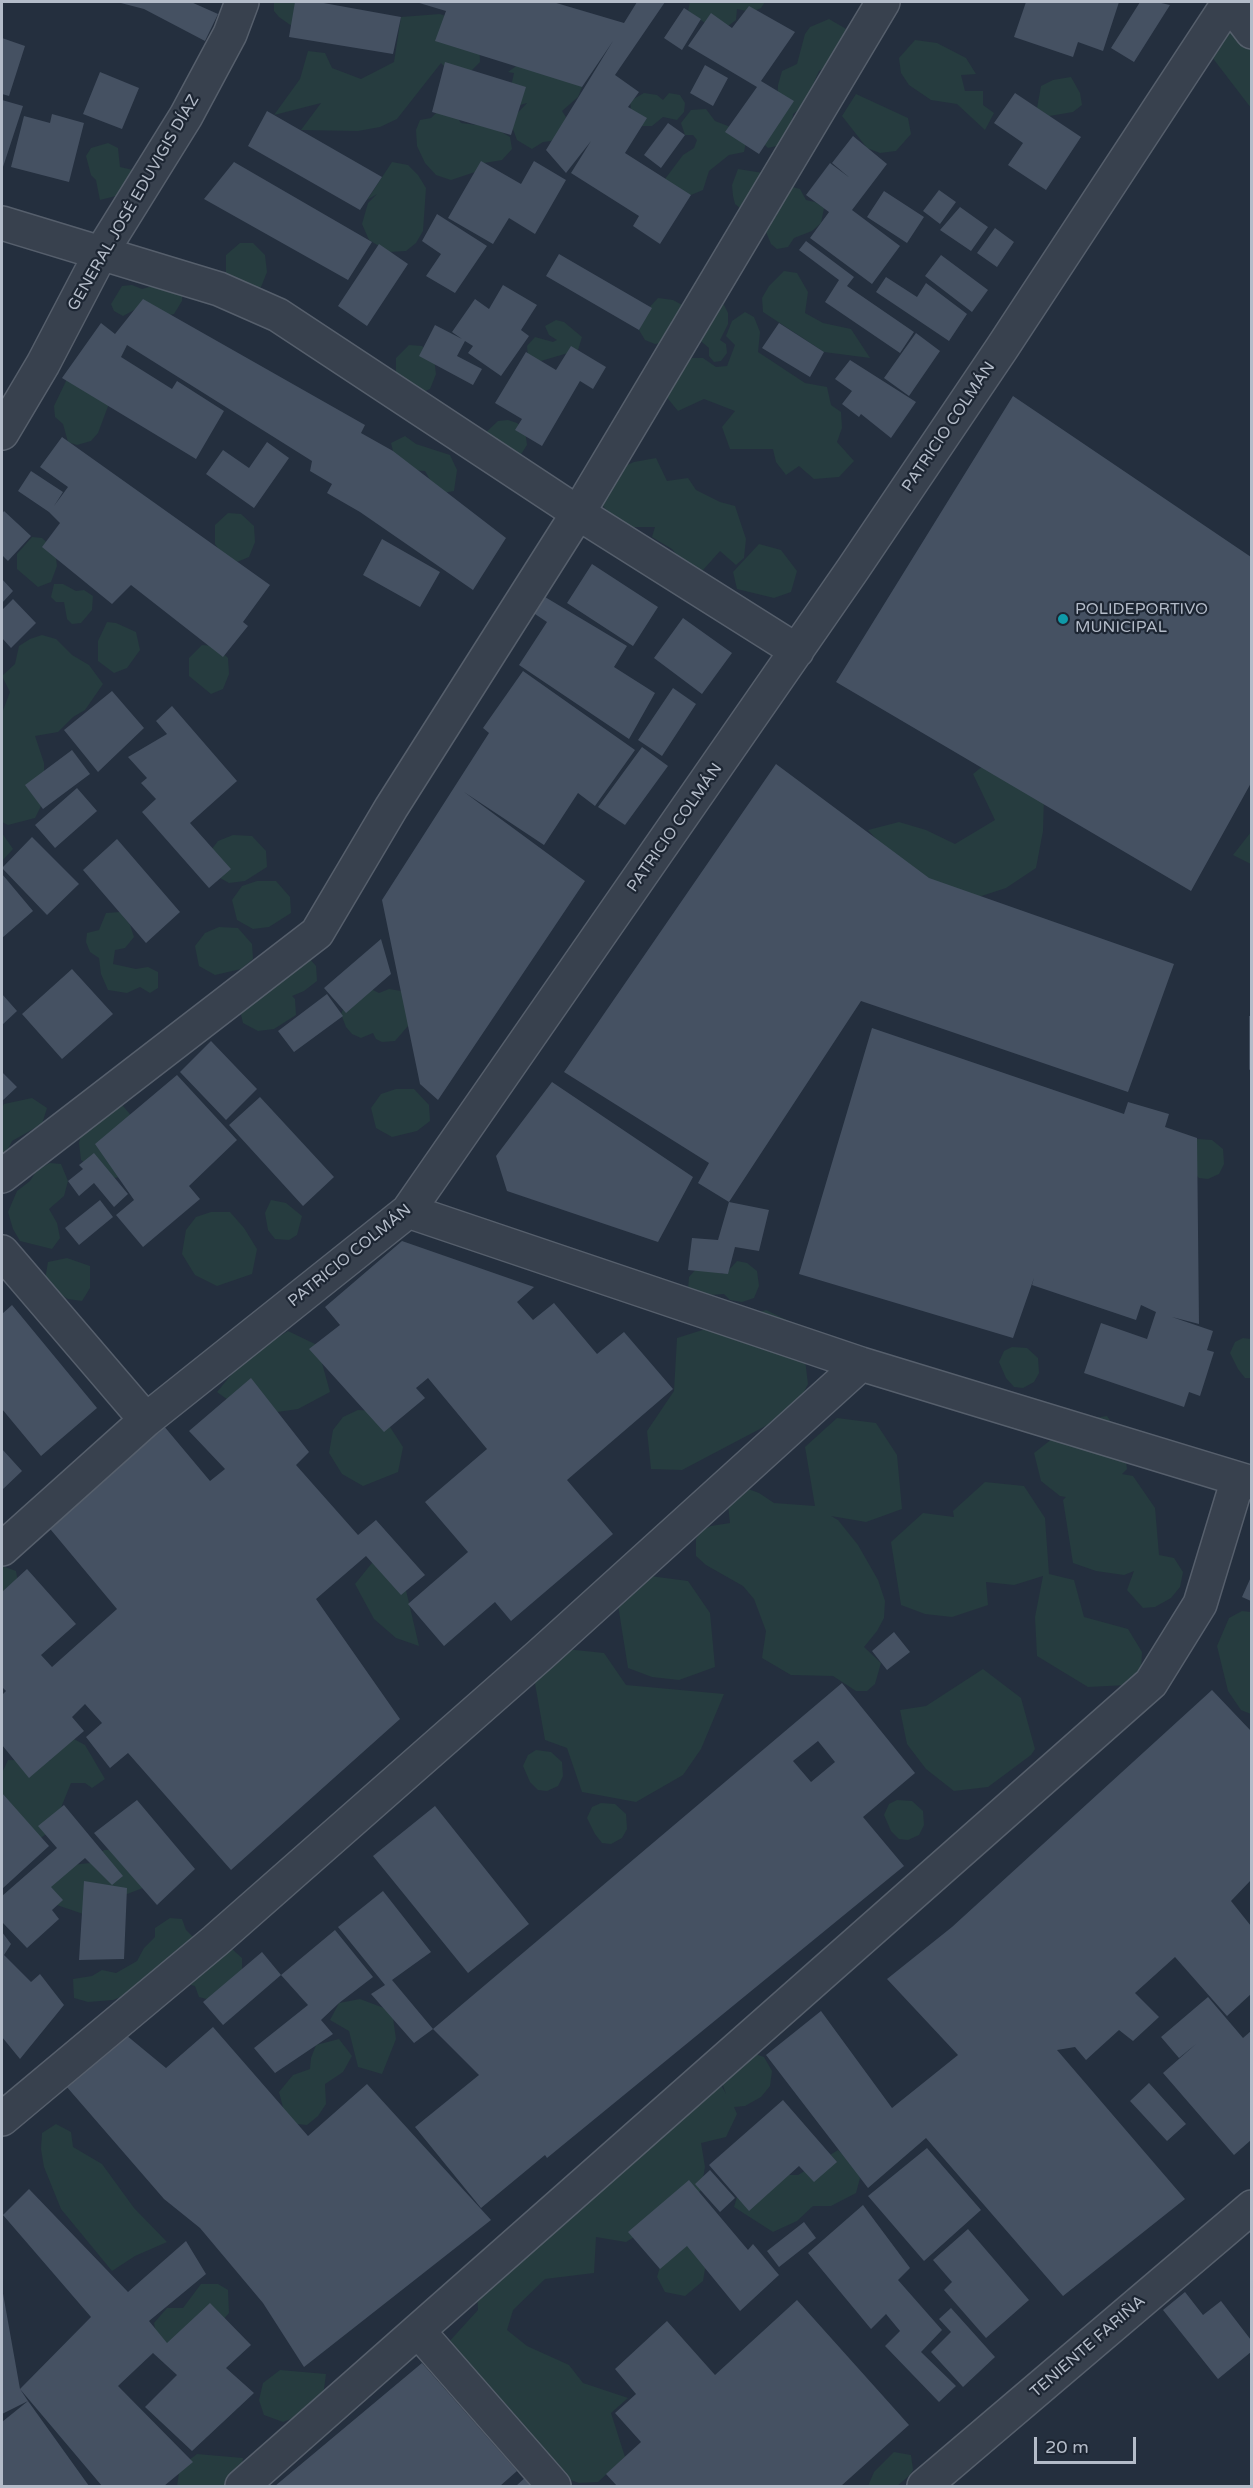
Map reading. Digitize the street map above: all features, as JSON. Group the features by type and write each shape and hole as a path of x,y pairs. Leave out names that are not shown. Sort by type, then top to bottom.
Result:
{"street":[{"name":"GENERAL JOSÉ EDUVIGIS DÍAZ","path":"2,433 43,364 101,253 186,116 230,34 242,2"},
{"path":"2,1176 317,933 391,808 578,513 883,2"},
{"path":"1229,2 1251,32"},
{"name":"PATRICIO COLMÁN","path":"2,1549 146,1420 408,1211 797,651 1002,348 1229,2"},
{"path":"2,223 219,289 278,315 578,513 797,651"},
{"path":"242,2487 1151,1683 1200,1604 1245,1481 861,1364 408,1211"},
{"path":"2,1252 146,1420"},
{"path":"2,2119 215,1941 540,1655 861,1364"},
{"name":"TENIENTE FARIÑA","path":"924,2487 1251,2207"},
{"path":"419,2332 554,2487"}],"green space":[{"path":"274,2 314,2 315,9 296,29 274,11"},
{"path":"690,2 765,2 761,8 752,12 737,9 736,20 724,29 712,28 688,11"},
{"path":"1237,2 1251,2 1251,108 1205,48"},
{"path":"440,14 454,19 479,39 480,62 466,76 449,71 441,63 397,119 380,127 358,131 301,130 321,103 274,115 300,79 308,51 325,53 332,68 361,79 394,62 401,17"},
{"path":"829,19 848,30 836,63 819,71 803,107 793,114 791,134 785,144 768,148 763,143 777,105 778,85 782,71 797,64 805,34 810,27"},
{"path":"915,40 937,43 966,58 976,74 961,75 965,91 983,91 983,105 994,113 985,130 957,104 931,100 909,85 901,73 899,58"},
{"path":"526,59 582,87 578,97 562,111 569,122 558,140 543,142 532,149 517,140 510,121 527,103 506,109 514,73 508,72"},
{"path":"1071,77 1080,93 1082,105 1073,112 1049,116 1037,108 1041,86 1053,80"},
{"path":"644,93 657,95 663,100 669,93 680,95 685,103 684,112 677,120 663,117 652,126 642,126 632,117 630,101"},
{"path":"856,94 908,118 911,134 896,151 880,153 867,148 842,116"},
{"path":"441,108 451,108 461,123 493,127 510,137 512,149 502,160 484,163 475,172 451,180 436,175 425,163 417,146 416,130 420,120 431,118"},
{"path":"706,109 715,121 728,126 746,142 744,152 729,155 709,171 703,190 691,195 670,192 665,179 683,155 694,148 697,140 693,135 685,135 681,123 691,110"},
{"path":"108,143 118,148 120,167 133,170 137,178 120,195 100,200 96,180 91,175 86,156 91,148"},
{"path":"392,162 408,165 426,188 423,231 416,243 406,251 389,252 369,240 362,224 368,203 377,194 367,200"},
{"path":"738,169 763,173 741,209 735,204 732,185"},
{"path":"785,185 800,189 806,200 815,202 824,208 821,223 812,231 794,238 788,247 777,249 771,244 766,232 772,219 777,215 774,203"},
{"path":"240,243 253,243 265,255 267,272 261,287 248,292 226,274 226,255"},
{"path":"784,271 797,273 808,292 805,313 823,323 851,329 870,358 824,352 763,312 762,298 769,286"},
{"path":"171,281 182,286 182,301 174,314 160,318 136,309 123,316 114,311 111,304 122,286 132,285 142,289"},
{"path":"658,298 673,300 684,306 670,342 655,344 645,340 639,330 646,311"},
{"path":"712,301 724,305 728,313 728,324 720,340 726,344 727,353 721,361 714,362 709,356 709,348 697,338"},
{"path":"745,312 754,317 760,332 758,352 805,383 827,387 831,405 841,412 842,428 837,442 854,461 839,477 814,479 799,466 786,475 776,462 773,449 730,449 722,427 735,411 704,399 678,411 664,394 684,363 692,358 703,358 716,367 727,366 735,345 726,336 732,321"},
{"path":"556,320 564,322 582,337 578,350 541,361 528,357 527,346 535,337 553,342 557,340 549,335 545,326"},
{"path":"409,345 422,346 434,358 436,374 430,389 418,394 396,376 396,358"},
{"path":"67,379 113,393 98,433 91,441 77,445 68,442 63,424 55,417 54,406"},
{"path":"508,420 517,423 525,430 527,445 518,459 481,437 498,421"},
{"path":"405,436 416,444 450,455 457,470 454,491 443,493 433,485 425,471 406,470 393,451 391,443"},
{"path":"656,458 667,481 688,478 696,490 720,502 735,506 746,539 744,558 736,565 720,551 703,570 688,568 672,549 652,537 655,527 630,527 613,517 595,497 611,472 634,462"},
{"path":"228,513 241,514 254,526 255,542 249,557 237,562 220,551 215,544 215,525"},
{"path":"32,537 42,538 55,550 57,566 51,582 38,587 17,569 17,554"},
{"path":"759,544 781,550 797,571 791,592 774,598 737,589 733,572"},
{"path":"54,584 63,584 76,591 84,590 93,596 92,610 81,623 72,624 67,619 64,602 56,602 51,597"},
{"path":"107,622 116,623 136,632 140,650 127,668 114,673 98,661 98,641"},
{"path":"42,635 56,639 72,655 89,665 103,684 85,710 73,717 58,732 35,736 44,763 44,800 35,818 8,825 2,822 2,713 10,692 2,676 15,664 19,646"},
{"path":"202,645 215,646 228,658 229,674 223,689 211,694 189,676 189,658"},
{"path":"989,761 1044,797 1043,831 1036,868 1006,888 963,902 922,890 868,830 899,822 926,830 955,844 995,820 973,774"},
{"path":"1251,832 1251,864 1233,855"},
{"path":"2,833 13,849 2,861"},
{"path":"233,835 252,836 266,851 267,867 245,881 229,883 213,874 208,854 218,841"},
{"path":"257,881 276,881 290,897 291,913 269,927 253,929 237,920 232,900 242,886"},
{"path":"120,912 130,925 134,937 125,948 115,950 113,964 136,969 148,967 158,972 158,988 150,993 140,987 127,993 108,990 101,974 99,958 90,952 86,942 87,933 99,930 106,913"},
{"path":"219,927 238,928 252,944 253,959 241,969 215,975 199,966 195,946 205,933"},
{"path":"302,950 316,966 317,981 304,991 292,996 295,999 296,1015 274,1029 258,1031 243,1023 238,1002"},
{"path":"369,988 379,993 389,989 401,991 410,1006 408,1026 395,1041 382,1042 376,1039 373,1033 361,1038 352,1034 346,1027 341,1014 348,998"},
{"path":"396,1089 414,1089 429,1105 430,1121 417,1131 392,1137 376,1128 371,1108 381,1094"},
{"path":"32,1098 47,1108 42,1124 12,1141 2,1161 2,1108 4,1104"},
{"path":"110,1106 123,1106 134,1119 126,1176 114,1178 95,1171 81,1160 79,1143 82,1131 93,1129 94,1124"},
{"path":"1197,1139 1212,1140 1223,1149 1224,1164 1219,1174 1208,1179 1199,1178 1191,1170"},
{"path":"50,1163 61,1164 68,1181 64,1196 49,1209 57,1223 60,1238 52,1249 20,1241 13,1229 8,1212 17,1191 30,1181 37,1170"},
{"path":"271,1200 286,1203 302,1216 297,1235 289,1240 275,1239 268,1230 265,1213"},
{"path":"211,1212 230,1212 244,1228 257,1249 252,1274 217,1286 195,1275 182,1254 186,1230 196,1217"},
{"path":"67,1258 90,1266 90,1288 82,1301 68,1299 52,1289 45,1280 48,1262"},
{"path":"737,1261 747,1263 757,1271 759,1286 754,1298 742,1302 730,1300 724,1294 696,1296 688,1290 689,1277 696,1269 715,1270 722,1274"},
{"path":"766,1310 801,1327 808,1384 794,1411 682,1470 651,1469 647,1431 674,1391 677,1338"},
{"path":"288,1331 317,1345 330,1392 298,1409 250,1416 217,1392 246,1357"},
{"path":"1243,1338 1251,1339 1251,1378 1245,1378 1230,1353 1235,1342"},
{"path":"1012,1347 1027,1348 1038,1358 1039,1373 1034,1382 1023,1388 1014,1387 1006,1378 999,1362 1004,1351"},
{"path":"358,1410 376,1411 403,1447 398,1472 363,1486 342,1474 329,1453 333,1430 343,1417"},
{"path":"1107,1416 1123,1440 1127,1469 1122,1474 1133,1476 1155,1508 1159,1555 1174,1558 1183,1572 1180,1587 1171,1598 1155,1607 1143,1608 1127,1590 1134,1571 1124,1575 1096,1571 1073,1563 1063,1500 1066,1497 1060,1496 1041,1481 1034,1453 1075,1421"},
{"path":"837,1418 876,1423 897,1455 902,1509 866,1522 831,1516 838,1520 858,1545 878,1580 885,1601 884,1618 864,1647 881,1663 875,1684 867,1691 856,1691 833,1676 791,1675 762,1658 766,1631 754,1599 743,1586 706,1565 696,1556 696,1539 703,1530 711,1526 730,1523 728,1505 743,1487 759,1493 774,1503 815,1506 805,1447"},
{"path":"985,1482 1024,1486 1045,1518 1049,1574 1074,1580 1084,1617 1128,1629 1142,1652 1141,1671 1128,1685 1088,1687 1037,1656 1035,1617 1043,1576 1014,1585 986,1582 988,1605 952,1617 925,1614 901,1605 891,1542 923,1513 954,1517 953,1511"},
{"path":"376,1558 405,1586 419,1646 396,1638 374,1619 355,1584"},
{"path":"2,1566 16,1571 20,1594 2,1616"},
{"path":"650,1576 688,1581 710,1613 715,1667 679,1680 652,1677 628,1668 618,1605"},
{"path":"1242,1611 1251,1612 1251,1714 1241,1710 1228,1691 1217,1646 1229,1618"},
{"path":"566,1649 604,1653 626,1685 724,1694 701,1749 683,1775 636,1802 582,1792 567,1748 545,1740 534,1678"},
{"path":"983,1669 1021,1698 1035,1749 1031,1755 988,1787 954,1791 926,1769 907,1744 900,1710 926,1706"},
{"path":"53,1733 70,1737 85,1745 105,1779 92,1788 85,1783 71,1783 52,1830 32,1844 22,1837 2,1806 2,1773 8,1760 50,1761"},
{"path":"536,1750 551,1752 562,1762 563,1776 558,1786 547,1791 538,1790 530,1782 523,1766 528,1755"},
{"path":"897,1800 912,1801 923,1811 924,1825 919,1835 908,1840 899,1839 891,1831 884,1815 889,1804"},
{"path":"601,1803 615,1804 626,1814 627,1829 622,1838 611,1844 602,1843 587,1818 592,1807"},
{"path":"104,1850 128,1850 148,1886 122,1896 89,1916 51,1903 49,1880 71,1865 90,1863"},
{"path":"170,1918 182,1919 186,1930 194,1938 215,1941 232,1949 242,1958 242,1969 237,1980 210,2000 199,1997 195,1986 184,1983 113,2000 88,2002 74,1998 73,1979 92,1976 102,1970 116,1973 137,1961 144,1948 155,1937 155,1928"},
{"path":"360,1999 392,2011 396,2039 382,2074 358,2067 349,2031 330,2020 339,2003"},
{"path":"339,2039 352,2056 343,2072 325,2084 326,2104 318,2116 307,2125 287,2123 279,2092 293,2075 310,2069 316,2045"},
{"path":"752,2053 764,2057 772,2071 770,2086 761,2097 745,2106 734,2107 737,2114 726,2137 701,2143 705,2167 701,2190 686,2205 626,2242 596,2237 594,2273 545,2279 513,2310 507,2330 527,2346 569,2365 583,2383 628,2398 611,2413 625,2457 598,2482 579,2483 565,2478 447,2344 478,2310 476,2278 720,2083 726,2094 722,2083"},
{"path":"56,2124 71,2132 73,2147 102,2164 134,2208 167,2242 135,2256 112,2271 61,2209 44,2167 41,2149 42,2133"},
{"path":"838,2150 854,2164 860,2178 856,2193 831,2206 813,2206 797,2221 773,2232 734,2207 740,2187 781,2175 798,2175"},
{"path":"697,2239 707,2257 703,2281 685,2296 665,2292 657,2277 665,2250"},
{"path":"201,2284 218,2284 228,2290 229,2313 194,2353 158,2343 154,2323 167,2308 183,2308"},
{"path":"280,2370 326,2374 323,2396 306,2413 283,2422 264,2415 259,2400 263,2383"},
{"path":"894,2452 911,2455 913,2470 910,2475 897,2486 868,2486 874,2472"},
{"path":"197,2454 243,2458 240,2480 233,2486 177,2486 180,2467"}],"building":[{"path":"117,2 191,2 218,14 205,41 144,9"},
{"path":"295,2 318,2 401,17 393,54 289,37"},
{"path":"416,2 553,2 624,23 637,2 665,2 615,75 639,92 628,107 647,118 625,153 691,195 660,244 633,226 639,216 571,173 591,141 566,173 546,150 613,41 582,87 435,41 446,11"},
{"path":"1026,2 1119,2 1103,51 1078,42 1073,57 1014,37"},
{"path":"1140,2 1170,5 1134,62 1111,48"},
{"path":"749,6 795,32 761,81 794,101 759,154 725,132 757,87 688,46 711,13 732,28"},
{"path":"684,8 701,19 682,50 664,38"},
{"path":"2,38 25,46 9,96 2,94"},
{"path":"445,62 526,87 511,135 432,112"},
{"path":"705,65 728,78 713,106 690,93"},
{"path":"100,72 139,88 122,129 83,114"},
{"path":"1015,93 1081,137 1046,190 1008,165 1023,143 994,123"},
{"path":"2,100 23,106 2,170"},
{"path":"267,111 382,177 360,210 248,146"},
{"path":"52,114 84,123 69,182 11,167 24,116 50,123"},
{"path":"668,123 685,135 661,168 644,155"},
{"path":"853,136 887,164 852,210 900,246 872,284 810,238 829,212 806,195 830,163 850,178 832,163"},
{"path":"481,161 521,184 534,161 566,180 535,234 509,218 493,244 448,218"},
{"path":"234,162 372,242 348,280 204,199"},
{"path":"939,190 956,202 940,224 923,211"},
{"path":"884,191 924,217 907,243 867,217"},
{"path":"960,207 988,227 971,251 940,230"},
{"path":"437,214 487,246 455,293 426,276 441,254 422,241"},
{"path":"995,228 1014,242 997,267 977,253"},
{"path":"806,241 854,277 847,286 914,332 900,353 825,302 839,280 799,250"},
{"path":"379,244 408,264 367,326 338,306"},
{"path":"559,254 652,308 639,330 546,276"},
{"path":"941,255 988,290 972,312 925,276"},
{"path":"886,277 917,297 926,283 967,314 949,341 876,292"},
{"path":"503,285 537,305 521,330 529,336 501,376 468,353 473,346 465,341 457,356 482,369 473,385 419,356 435,325 462,339 452,332 475,299 489,309"},
{"path":"143,299 365,425 361,433 393,451 506,538 473,590 360,512 327,493 332,484 310,471 312,461 127,345 121,357 172,389 177,381 224,411 196,459 62,378 101,323 115,334"},
{"path":"779,323 824,352 810,377 762,348"},
{"path":"916,333 940,351 909,396 884,378"},
{"path":"571,346 606,367 593,389 580,381 542,446 515,430 522,419 495,403 526,352 556,370"},
{"path":"850,360 916,402 891,438 861,414 859,417 842,404 852,391 835,379"},
{"name":"POLIDEPORTIVO MUNICIPAL","path":"1013,396 1251,557 1251,783 1191,891 836,682"},
{"path":"62,437 270,585 243,622 248,626 223,657 131,585 112,604 42,547 60,523 49,512 18,491 31,471 63,492 54,506 68,487 40,467"},
{"path":"267,442 289,458 254,508 206,474 223,450 249,468"},
{"path":"4,511 31,536 8,561 2,555 2,514"},
{"path":"382,539 440,572 420,607 363,575"},
{"path":"592,564 658,607 633,646 567,603"},
{"path":"2,579 13,591 2,603"},
{"path":"540,594 627,646 614,667 655,693 629,739 519,665 547,622 529,610"},
{"path":"13,599 36,623 11,648 2,638 2,610"},
{"path":"683,618 732,653 702,694 654,658"},
{"path":"523,671 635,750 595,806 578,793 544,845 464,792 585,881 438,1100 420,1084 382,900 489,733 483,728"},
{"path":"673,688 696,704 662,756 638,740"},
{"path":"112,691 144,728 98,772 64,730"},
{"path":"172,706 237,781 190,823 231,869 209,888 142,812 156,799 141,783 147,778 128,757 167,734 156,721"},
{"path":"642,747 668,766 625,825 598,807"},
{"path":"72,750 90,774 43,809 25,785"},
{"path":"776,764 929,878 1174,964 1128,1092 861,1001 729,1202 698,1183 709,1163 564,1072"},
{"path":"77,788 97,811 55,848 35,825"},
{"path":"32,837 79,884 47,915 2,868"},
{"path":"117,839 180,912 146,943 83,870"},
{"path":"2,874 33,911 2,938"},
{"path":"381,939 391,974 346,1013 324,988"},
{"path":"72,969 113,1014 62,1059 22,1014"},
{"path":"2,994 17,1011 2,1025"},
{"path":"327,994 343,1016 294,1052 278,1031"},
{"path":"1249,1016 1251,1016 1251,1069 1249,1070"},
{"path":"872,1028 1124,1114 1128,1102 1169,1114 1165,1127 1197,1138 1199,1324 1172,1317 1213,1331 1207,1350 1214,1352 1200,1396 1189,1392 1184,1407 1084,1373 1101,1323 1147,1339 1156,1312 1141,1305 1136,1320 1032,1285 1034,1278 1013,1338 799,1274"},
{"path":"211,1041 257,1089 226,1120 180,1072"},
{"path":"2,1072 17,1087 2,1101"},
{"path":"177,1075 237,1140 189,1186 200,1199 143,1247 116,1215 134,1200 95,1144"},
{"path":"552,1082 693,1177 658,1242 507,1191 496,1156"},
{"path":"260,1097 334,1177 303,1206 229,1125"},
{"path":"94,1153 128,1194 114,1207 94,1183 79,1196 68,1181 83,1169 79,1165"},
{"path":"100,1200 113,1217 79,1245 65,1228"},
{"path":"729,1202 769,1210 759,1251 735,1247 728,1274 688,1270 692,1238 718,1240"},
{"path":"402,1241 534,1287 517,1302 533,1320 554,1303 597,1354 624,1332 673,1389 567,1480 613,1534 511,1621 495,1602 444,1646 408,1604 468,1552 425,1502 487,1449 428,1378 416,1388 425,1398 384,1432 309,1349 340,1325 325,1307"},
{"path":"12,1305 97,1408 41,1456 2,1409 2,1314"},
{"path":"251,1378 309,1452 296,1465 358,1535 376,1520 425,1575 401,1595 366,1556 316,1599 400,1719 231,1870 128,1753 110,1768 86,1737 102,1723 85,1704 72,1717 84,1731 29,1778 2,1745 2,1695 6,1691 2,1687 2,1592 27,1569 76,1624 41,1655 52,1667 117,1609 46,1524 158,1419 210,1481 225,1469 189,1431"},
{"path":"2,1449 22,1471 2,1490"},
{"path":"1251,1577 1251,1601 1242,1597"},
{"path":"894,1632 910,1652 887,1670 872,1651"},
{"path":"842,1683 915,1773 863,1817 904,1866 547,2158 545,2155 481,2208 415,2127 479,2075 433,2029","holes":["818,1741 835,1762 811,1782 793,1761"]},
{"path":"1212,1690 1251,1731 1251,1880 1231,1901 1251,1926 1251,1994 1227,2016 1175,1957 1135,1993 1159,2017 1133,2041 1119,2030 1086,2060 1075,2047 1057,2050 1185,2199 1063,2296 926,2138 868,2188 766,2055 821,2011 892,2108 958,2055 887,1979 952,1927"},
{"path":"2,1793 49,1846 2,1889"},
{"path":"137,1800 195,1869 157,1905 94,1833"},
{"path":"64,1805 123,1876 112,1885 85,1858 51,1887 63,1900 52,1910 59,1919 27,1948 2,1922 2,1896 57,1848 38,1826"},
{"path":"435,1806 529,1924 468,1973 373,1856"},
{"path":"84,1881 127,1888 124,1959 79,1960"},
{"path":"383,1891 431,1952 392,1980 433,2029 414,2043 371,1994 385,1985 338,1927"},
{"path":"335,1930 373,1977 321,2020 333,2034 275,2073 254,2048 308,2005 281,1975"},
{"path":"2,1932 11,1944 4,1955 31,1982 40,1974 64,2005 20,2059 2,2037"},
{"path":"262,1952 281,1975 223,2025 203,2002"},
{"path":"1208,1997 1243,2038 1251,2031 1251,2140 1234,2155 1163,2073 1196,2044 1179,2058 1161,2037"},
{"path":"213,2027 308,2136 367,2084 491,2220 304,2367 263,2303 200,2228 164,2199 66,2086 126,2035 166,2068"},
{"path":"1149,2083 1186,2124 1167,2141 1130,2101"},
{"path":"783,2100 837,2162 814,2182 799,2166 749,2211 709,2165"},
{"path":"927,2148 981,2210 924,2261 868,2196"},
{"path":"710,2170 735,2198 720,2212 695,2184"},
{"path":"689,2180 748,2250 753,2244 779,2275 740,2311 687,2246 660,2269 628,2232"},
{"path":"29,2189 128,2292 186,2241 206,2274 149,2321 167,2343 210,2303 251,2345 226,2368 254,2393 192,2451 145,2407 177,2375 153,2353 118,2386 193,2462 164,2486 102,2486 20,2389 91,2317 3,2215"},
{"path":"863,2205 910,2268 898,2280 942,2330 921,2352 956,2386 939,2402 885,2346 900,2331 886,2314 871,2329 808,2253"},
{"path":"804,2222 816,2238 779,2267 767,2251"},
{"path":"968,2229 1029,2300 986,2338 944,2290 952,2282 933,2260"},
{"path":"2,2288 20,2389 28,2401 2,2414"},
{"path":"1185,2292 1203,2315 1221,2301 1251,2340 1251,2352 1218,2379 1163,2310"},
{"path":"797,2300 909,2425 841,2486 617,2486 606,2474 641,2442 615,2413 636,2394 615,2369 667,2321 715,2375"},
{"path":"951,2308 995,2357 963,2387 931,2352 951,2332 939,2319"},
{"path":"422,2363 517,2471 500,2486 275,2486"},
{"path":"28,2401 89,2486 2,2486 2,2422"},
{"path":"528,2475 538,2486 516,2486"}],"place":[{"name":"POLIDEPORTIVO MUNICIPAL","path":"1063,619"}]}
